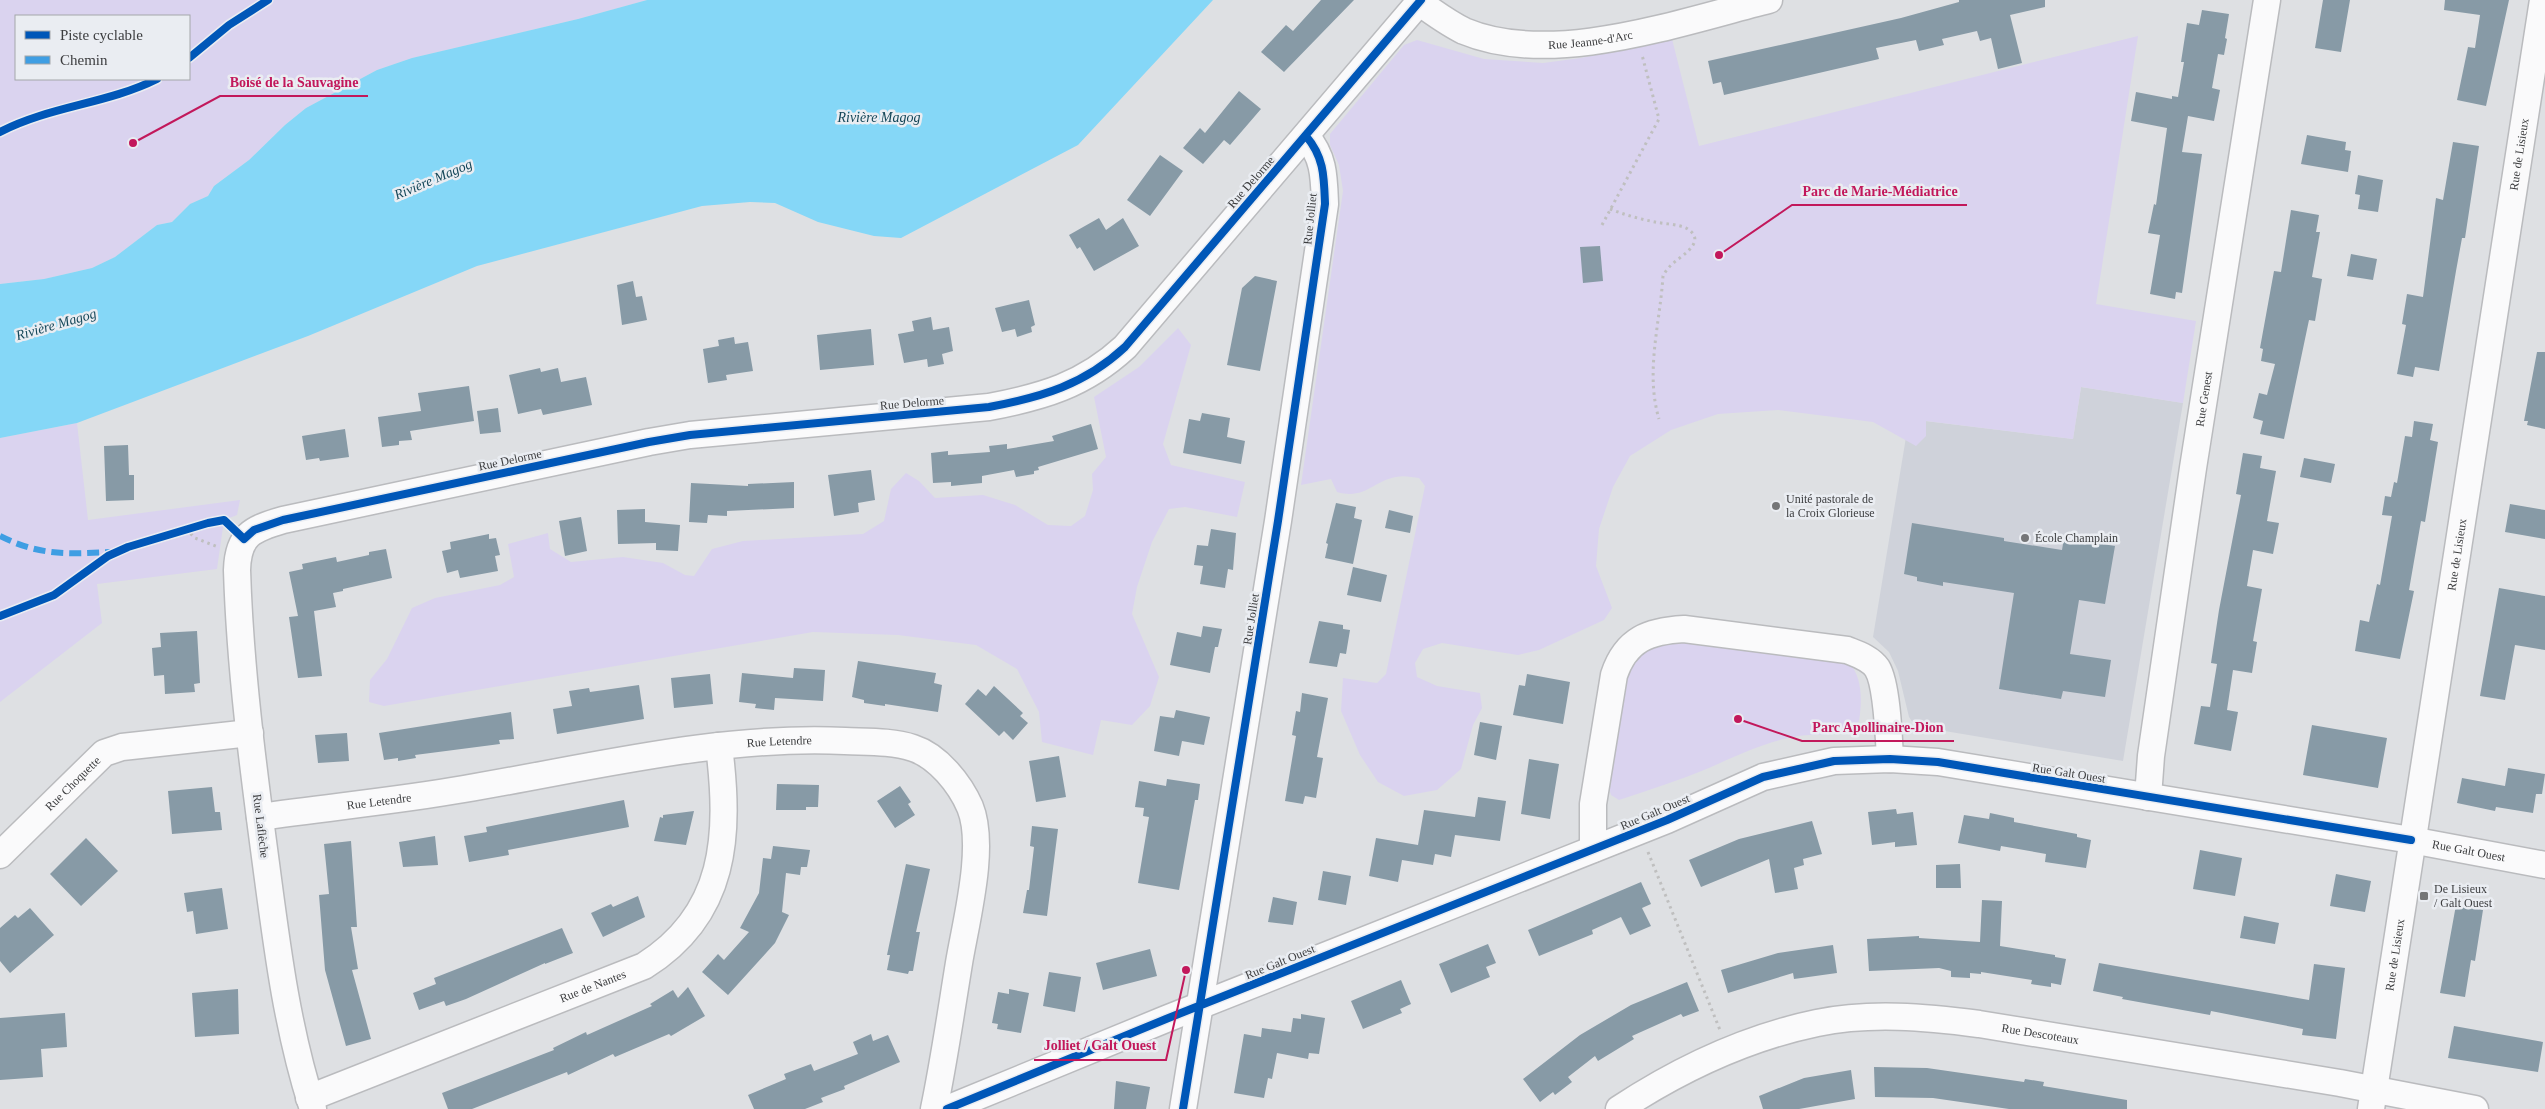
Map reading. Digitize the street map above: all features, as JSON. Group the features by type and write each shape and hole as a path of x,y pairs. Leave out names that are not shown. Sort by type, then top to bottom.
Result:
{"street":[{"name":"Rue Jeanne-d'Arc","path":"1420,1 1440,18 1464,31 1492,40 1523,45 1569,45 1635,33 1768,0"},
{"name":"Rue Genest","path":"2148,797 2151,756 2193,468 2267,0"},
{"name":"Rue de Lisieux","path":"2372,1100 2411,840 2534,126 2543,0"},
{"name":"Rue Delorme","path":"244,539 254,530 283,520 649,442 736,429 989,407 1049,393 1095,372 1125,347 1420,1"},
{"name":"Rue Jolliet","path":"1183,1109 1276,531 1325,204 1324,182 1318,150 1306,136"},
{"name":"Rue Laflèche","path":"244,539 237,561 238,591 250,733 260,818 283,988 292,1036 311,1104"},
{"path":"1593,849 1593,804 1614,675 1623,655 1646,635 1660,630 1684,629 1847,650 1865,657 1877,668 1888,728 1890,759"},
{"name":"Rue Choquette","path":"0,855 104,752 122,747 250,733"},
{"name":"Rue Letendre","path":"260,818 438,794 719,746 765,741 816,740 910,746 927,753 940,765 969,805 975,823 974,867 934,1109"},
{"name":"Rue de Nantes","path":"311,1104 644,966 666,952 688,929 705,903 716,878 723,823 722,772 719,746"},
{"name":"Rue Galt Ouest","path":"947,1109 1667,820 1762,777 1834,761 1890,759 1938,762 2545,864"},
{"name":"Rue Descoteaux","path":"1619,1109 1670,1078 1728,1050 1767,1036 1818,1023 1876,1017 1933,1018 2372,1100 2475,1109"}],"path":[{"path":"1602,225 1659,119 1635,33"},
{"path":"1610,209 1644,220 1686,228 1693,232 1696,239 1694,245 1668,266 1663,276 1652,378 1659,419"},
{"path":"177,532 190,528 195,538 219,548"},
{"path":"1646,847 1728,1050"}],"shaded area":[{"path":"0,0 647,0 578,19 412,58 377,70 306,108 285,125 249,160 214,186 208,196 190,204 172,222 157,225 115,257 92,268 44,279 0,284"},
{"path":"2138,36 2096,304 2196,321 2183,403 2081,387 2073,439 1926,421 1926,436 1916,446 1873,422 1778,410 1718,414 1671,430 1630,456 1613,487 1599,529 1596,566 1612,608 1604,620 1539,650 1518,655 1442,643 1423,649 1415,663 1417,677 1437,686 1480,693 1482,708 1473,725 1461,769 1437,790 1404,796 1378,782 1360,755 1341,711 1343,678 1377,683 1386,674 1425,486 1419,478 1405,476 1388,479 1355,494 1337,492 1331,479 1301,485 1343,191 1339,165 1330,145 1330,134 1404,45 1417,40 1484,59 1543,63 1581,58 1672,39 1699,146"},
{"path":"1178,328 1191,345 1163,444 1171,465 1245,482 1237,517 1185,507 1169,509 1152,542 1137,587 1132,614 1159,677 1150,706 1132,725 1101,720 1093,755 1042,742 1039,712 1017,669 976,645 898,635 813,632 384,706 369,702 370,680 387,659 412,608 435,598 500,585 514,577 508,544 548,533 550,549 571,562 623,557 663,563 685,575 694,576 712,549 743,541 863,534 884,521 891,489 906,473 919,481 935,498 983,495 1015,505 1048,525 1071,526 1085,516 1093,490 1092,474 1106,457 1094,397 1139,367"},
{"name":"École Champlain","path":"2081,387 2183,403 2123,761 1915,726 1909,717 1898,671 1889,652 1873,637 1909,419 2073,439"},
{"path":"77,423 88,520 240,500 237,515 224,520 217,569 97,584 102,623 0,702 0,438"},
{"path":"1661,637 1848,662 1859,682 1861,706 1859,721 1855,726 1841,732 1787,738 1764,745 1687,777 1619,800 1611,795 1607,781 1626,666"}],"water":[{"name":"Rivière Magog","path":"647,0 1213,0 1078,145 901,238 874,236 818,222 775,203 750,202 702,206 477,266 308,336 77,423 0,438 0,284 44,279 92,268 115,257 157,225 172,222 190,204 208,196 214,186 249,160 285,125 306,108 377,70 412,58 578,19"}],"building":[{"path":"1321,0 1354,0 1284,72 1261,52 1286,25 1293,31"},
{"path":"1959,0 2045,0 2045,7 2010,15 2022,63 1998,69 1991,38 1980,41 1977,31 1942,39 1944,45 1919,51 1916,40 1876,48 1879,59 1724,95 1721,82 1713,84 1708,61 1901,18 1959,2"},
{"path":"2323,0 2350,0 2341,52 2315,48"},
{"path":"2445,0 2509,0 2486,106 2457,100 2468,47 2475,48 2480,15 2444,10"},
{"path":"2202,10 2229,14 2225,38 2227,39 2224,55 2218,54 2212,88 2220,90 2214,121 2188,116 2182,152 2202,154 2182,293 2176,292 2175,299 2150,294 2160,235 2148,233 2154,204 2156,205 2167,128 2131,121 2136,92 2172,99 2172,96 2178,97 2184,62 2181,62 2187,23 2199,25"},
{"path":"1239,91 1261,109 1230,145 1224,140 1203,164 1183,148 1200,128 1205,133"},
{"path":"2307,135 2346,142 2345,150 2351,151 2348,172 2301,164"},
{"path":"2453,142 2479,146 2465,238 2462,238 2439,371 2415,367 2413,377 2397,374 2406,325 2402,324 2407,294 2423,297 2436,198 2443,200"},
{"path":"1160,155 1183,171 1150,216 1127,200"},
{"path":"2358,175 2383,180 2378,212 2358,209 2360,195 2355,194"},
{"path":"2291,210 2319,215 2316,232 2320,232 2312,277 2322,279 2315,321 2309,320 2284,439 2260,434 2263,421 2253,418 2259,393 2267,395 2275,364 2261,361 2263,349 2260,348 2274,271 2281,272"},
{"path":"1099,218 1106,230 1123,218 1139,246 1094,271 1080,247 1077,249 1069,235"},
{"path":"1600,246 1603,281 1583,283 1580,247"},
{"path":"2351,254 2377,259 2373,280 2347,276"},
{"path":"1255,276 1277,281 1260,371 1227,365 1242,288"},
{"path":"633,281 636,297 642,296 647,320 622,325 617,285"},
{"path":"1029,300 1035,325 1031,327 1032,332 1017,337 1015,329 1002,332 995,308"},
{"path":"931,317 933,330 949,327 953,351 942,354 944,364 928,367 927,359 904,363 898,334 914,331 912,321"},
{"path":"871,329 874,365 820,370 817,335"},
{"path":"734,337 735,344 748,342 753,371 726,375 727,380 708,383 703,349 719,346 718,340"},
{"path":"2537,352 2545,352 2545,429 2527,425 2528,421 2524,421"},
{"path":"540,368 541,372 558,368 561,382 586,377 592,405 543,415 541,409 518,414 509,375"},
{"path":"469,386 474,421 410,431 412,440 399,441 399,445 382,447 378,417 421,411 418,393"},
{"path":"498,408 501,432 480,434 477,411"},
{"path":"1202,413 1230,418 1227,437 1245,441 1241,464 1183,453 1189,419 1200,421"},
{"path":"2414,421 2433,424 2430,440 2438,442 2425,522 2421,521 2409,590 2414,591 2400,659 2355,651 2360,620 2369,622 2377,584 2380,585 2392,516 2382,515 2385,496 2391,497 2394,482 2397,483 2405,436 2412,437"},
{"path":"1091,424 1098,449 1038,467 1039,470 1034,471 1034,474 1016,477 1014,470 982,476 982,483 951,486 951,482 933,483 931,453 948,451 948,455 990,452 989,446 1007,444 1007,449 1054,441 1052,436"},
{"path":"345,429 349,457 320,461 319,458 306,460 302,436"},
{"path":"128,445 129,475 134,475 134,500 106,501 104,446"},
{"path":"2243,453 2262,456 2260,468 2276,471 2267,521 2279,523 2273,554 2253,550 2247,586 2262,589 2253,641 2257,642 2252,673 2233,670 2227,710 2238,712 2231,751 2194,744 2201,706 2210,707 2217,664 2211,663 2241,495 2236,494"},
{"path":"2304,458 2335,464 2331,483 2300,477"},
{"path":"871,470 875,500 858,503 859,512 834,516 828,475"},
{"path":"794,482 794,508 727,511 727,516 708,515 707,523 689,522 691,483 748,486 748,484"},
{"path":"1336,503 1356,507 1354,518 1362,520 1353,564 1325,558 1328,544 1326,543"},
{"path":"2510,504 2545,510 2545,539 2505,532"},
{"path":"645,509 645,522 680,525 678,551 656,550 656,543 618,544 617,510"},
{"path":"1389,510 1413,516 1410,533 1385,528"},
{"path":"581,517 587,551 565,556 559,521"},
{"path":"1912,523 2004,538 2004,541 2062,550 2064,538 2115,546 2105,604 2079,600 2070,654 2111,660 2105,697 2063,691 2061,699 1999,689 2014,593 1943,582 1943,586 1917,581 1917,577 1904,574"},
{"path":"1211,529 1236,533 1233,570 1228,569 1225,588 1200,584 1203,566 1194,565 1197,545 1208,546"},
{"path":"489,534 489,539 496,538 500,555 495,556 498,571 460,578 458,570 447,573 442,551 451,549 450,542"},
{"path":"386,549 392,578 333,593 336,607 314,611 322,676 298,678 289,617 298,616 289,572 303,569 302,564 336,557 337,562"},
{"path":"1353,567 1387,575 1381,602 1347,595"},
{"path":"2499,588 2545,596 2545,650 2515,645 2505,700 2480,696"},
{"path":"1319,621 1343,625 1343,629 1350,630 1346,654 1340,653 1337,667 1309,663"},
{"path":"1203,626 1222,629 1218,647 1215,647 1210,673 1170,665 1177,632 1201,637"},
{"path":"197,631 200,683 194,684 195,692 165,694 164,675 154,676 152,648 161,647 160,633"},
{"path":"858,661 936,673 934,683 942,685 938,712 885,704 885,706 864,703 864,700 852,697"},
{"path":"794,668 825,670 823,701 775,698 774,710 755,708 756,704 739,702 742,673 793,678"},
{"path":"710,674 713,704 674,708 671,678"},
{"path":"1527,674 1570,682 1563,724 1513,715 1519,685 1525,686"},
{"path":"639,685 644,719 557,734 553,709 572,706 569,691 589,688 590,692"},
{"path":"994,686 1023,713 1020,716 1028,723 1013,740 1004,731 999,736 965,704 978,689 986,696"},
{"path":"1302,693 1328,698 1317,757 1323,758 1316,798 1305,796 1303,804 1285,801 1296,736 1292,735 1296,711 1300,712"},
{"path":"1176,710 1210,717 1204,745 1182,741 1179,756 1154,751 1160,716 1174,718"},
{"path":"511,712 514,739 499,740 500,744 415,755 416,758 398,761 398,758 384,760 379,733"},
{"path":"1480,722 1502,726 1496,760 1474,755"},
{"path":"2312,725 2387,738 2378,788 2303,775"},
{"path":"347,733 349,761 318,763 315,735"},
{"path":"1059,756 1066,797 1036,802 1029,761"},
{"path":"1529,759 1559,764 1550,819 1521,814"},
{"path":"2508,768 2545,774 2542,794 2536,794 2533,813 2496,807 2495,811 2457,803 2462,778 2505,786"},
{"path":"1167,779 1200,784 1198,800 1195,800 1179,890 1138,883 1149,817 1143,816 1144,808 1135,807 1139,781 1166,786"},
{"path":"777,784 819,785 818,807 806,807 806,810 776,810"},
{"path":"900,786 911,802 908,804 915,815 895,828 877,801"},
{"path":"212,787 215,812 220,812 222,830 172,834 168,791"},
{"path":"1478,797 1506,801 1500,841 1455,835 1451,857 1435,854 1433,865 1402,860 1398,882 1369,876 1376,838 1418,845 1424,810 1475,817"},
{"path":"624,800 629,827 508,850 509,855 469,862 464,836 487,832 486,827"},
{"path":"1896,809 1897,814 1913,812 1917,845 1895,847 1895,842 1872,845 1868,812"},
{"path":"694,811 686,845 654,841 660,817 663,818 663,815"},
{"path":"1990,813 2014,818 2014,822 2077,834 2077,837 2091,840 2086,868 2045,862 2046,854 2001,846 2000,851 1958,843 1964,815 1989,819"},
{"path":"1812,821 1822,854 1803,859 1804,865 1794,868 1798,889 1775,893 1769,859 1701,887 1689,860 1739,839"},
{"path":"1032,826 1058,829 1047,916 1023,913 1027,890 1029,890 1034,847 1030,846"},
{"path":"435,836 438,865 403,867 399,842"},
{"path":"86,838 118,871 81,906 50,874"},
{"path":"351,841 357,927 351,927 358,969 352,970 371,1039 346,1046 325,970 319,895 329,894 324,844"},
{"path":"773,846 810,850 807,867 801,867 800,875 786,873 782,912 789,915 775,943 728,995 702,972 718,954 724,960 749,932 740,928 759,893 763,858 771,859"},
{"path":"2200,850 2242,858 2235,896 2193,889"},
{"path":"906,864 930,869 916,932 920,932 913,971 909,971 908,974 887,970 890,955 887,955"},
{"path":"1960,864 1961,888 1936,888 1936,865"},
{"path":"1323,871 1351,876 1346,905 1318,900"},
{"path":"2336,874 2371,881 2365,912 2330,906"},
{"path":"1641,882 1651,904 1642,908 1651,926 1630,935 1621,917 1592,930 1593,934 1539,956 1528,930"},
{"path":"222,888 228,929 196,934 193,911 187,912 184,893"},
{"path":"638,896 645,917 603,937 591,913 611,904 613,907"},
{"path":"1273,897 1297,902 1293,925 1268,922"},
{"path":"1982,900 2002,901 2000,946 2055,955 2055,957 2066,959 2061,985 2051,983 2051,987 2031,984 2032,980 1981,972 1981,974 1970,973 1970,978 1951,977 1951,971 1939,968 1869,971 1867,939 1919,936 1919,938 1980,942"},
{"path":"2456,905 2483,910 2475,961 2471,960 2465,997 2440,993"},
{"path":"30,908 54,935 10,973 0,961 0,928 15,915 18,918"},
{"path":"2244,916 2279,923 2275,944 2240,938"},
{"path":"562,928 573,953 545,963 466,999 446,1006 444,1001 419,1010 413,993 436,984 434,978"},
{"path":"1488,944 1496,963 1486,967 1490,977 1451,993 1439,964"},
{"path":"1833,945 1837,973 1794,979 1793,973 1728,993 1721,970 1778,953"},
{"path":"1150,949 1157,976 1103,990 1096,963"},
{"path":"2099,963 2309,1000 2314,964 2345,968 2336,1039 2302,1035 2303,1029 2211,1011 2210,1015 2122,999 2123,997 2093,991"},
{"path":"1049,972 1081,977 1075,1012 1043,1006"},
{"path":"1401,980 1411,1004 1400,1009 1402,1013 1363,1029 1351,1001"},
{"path":"1687,982 1699,1011 1683,1017 1681,1014 1632,1036 1634,1039 1598,1061 1595,1056 1568,1077 1572,1082 1555,1095 1553,1092 1540,1102 1523,1079 1580,1035 1631,1005"},
{"path":"688,987 705,1016 671,1036 669,1034 615,1057 613,1054 568,1075 567,1072 472,1109 448,1109 442,1093 554,1050 553,1048 586,1032 587,1035 652,1006 650,1004 673,990 678,998"},
{"path":"238,989 239,1034 195,1037 192,993"},
{"path":"1009,989 1029,993 1021,1033 997,1029 998,1024 992,1023 998,992 1009,994"},
{"path":"65,1013 67,1047 41,1049 43,1077 0,1080 0,1018"},
{"path":"1301,1014 1325,1018 1319,1054 1309,1053 1308,1059 1277,1053 1272,1079 1268,1078 1264,1098 1234,1093 1244,1034 1261,1037 1262,1028 1291,1032 1293,1018 1301,1019"},
{"path":"2454,1026 2543,1042 2538,1072 2448,1058"},
{"path":"871,1034 873,1041 888,1035 900,1062 844,1086 845,1089 821,1098 823,1102 805,1109 754,1109 748,1095 786,1079 784,1074 811,1064 814,1071 858,1054 853,1042"},
{"path":"1874,1067 1927,1068 2024,1082 2025,1079 2044,1082 2043,1086 2127,1100 2127,1109 2009,1109 1933,1098 1875,1097"},
{"path":"1851,1070 1855,1099 1799,1109 1763,1109 1759,1096 1804,1078"},
{"path":"1116,1081 1150,1087 1146,1109 1114,1109"}],"marked path":[{"path":"0,536 14,543 54,552 111,552"}],"cycle path":[{"path":"190,57 229,25 268,0"},
{"path":"0,616 54,595 108,556 128,547 208,523 224,520 244,539 254,530 283,520 649,442 690,435 989,407 1027,399 1062,388 1094,371 1125,347 1421,0"},
{"path":"0,132 39,116 118,94 155,80"},
{"path":"1183,1109 1278,521 1325,204 1320,159 1306,136"},
{"path":"947,1109 1166,1019 1667,820 1763,777 1834,761 1890,759 1938,762 2411,840"}],"place":[{"name":"Boisé de la Sauvagine","path":"133,143"},
{"name":"Parc de Marie-Médiatrice","path":"1719,255"},
{"name":"Unité pastorale de la Croix Glorieuse","path":"1776,506"},
{"name":"École Champlain","path":"2025,538"},
{"name":"Parc Apollinaire-Dion","path":"1738,719"},
{"name":"De Lisieux / Galt Ouest","path":"2424,896"},
{"name":"Jolliet / Galt Ouest","path":"1186,970"}]}
